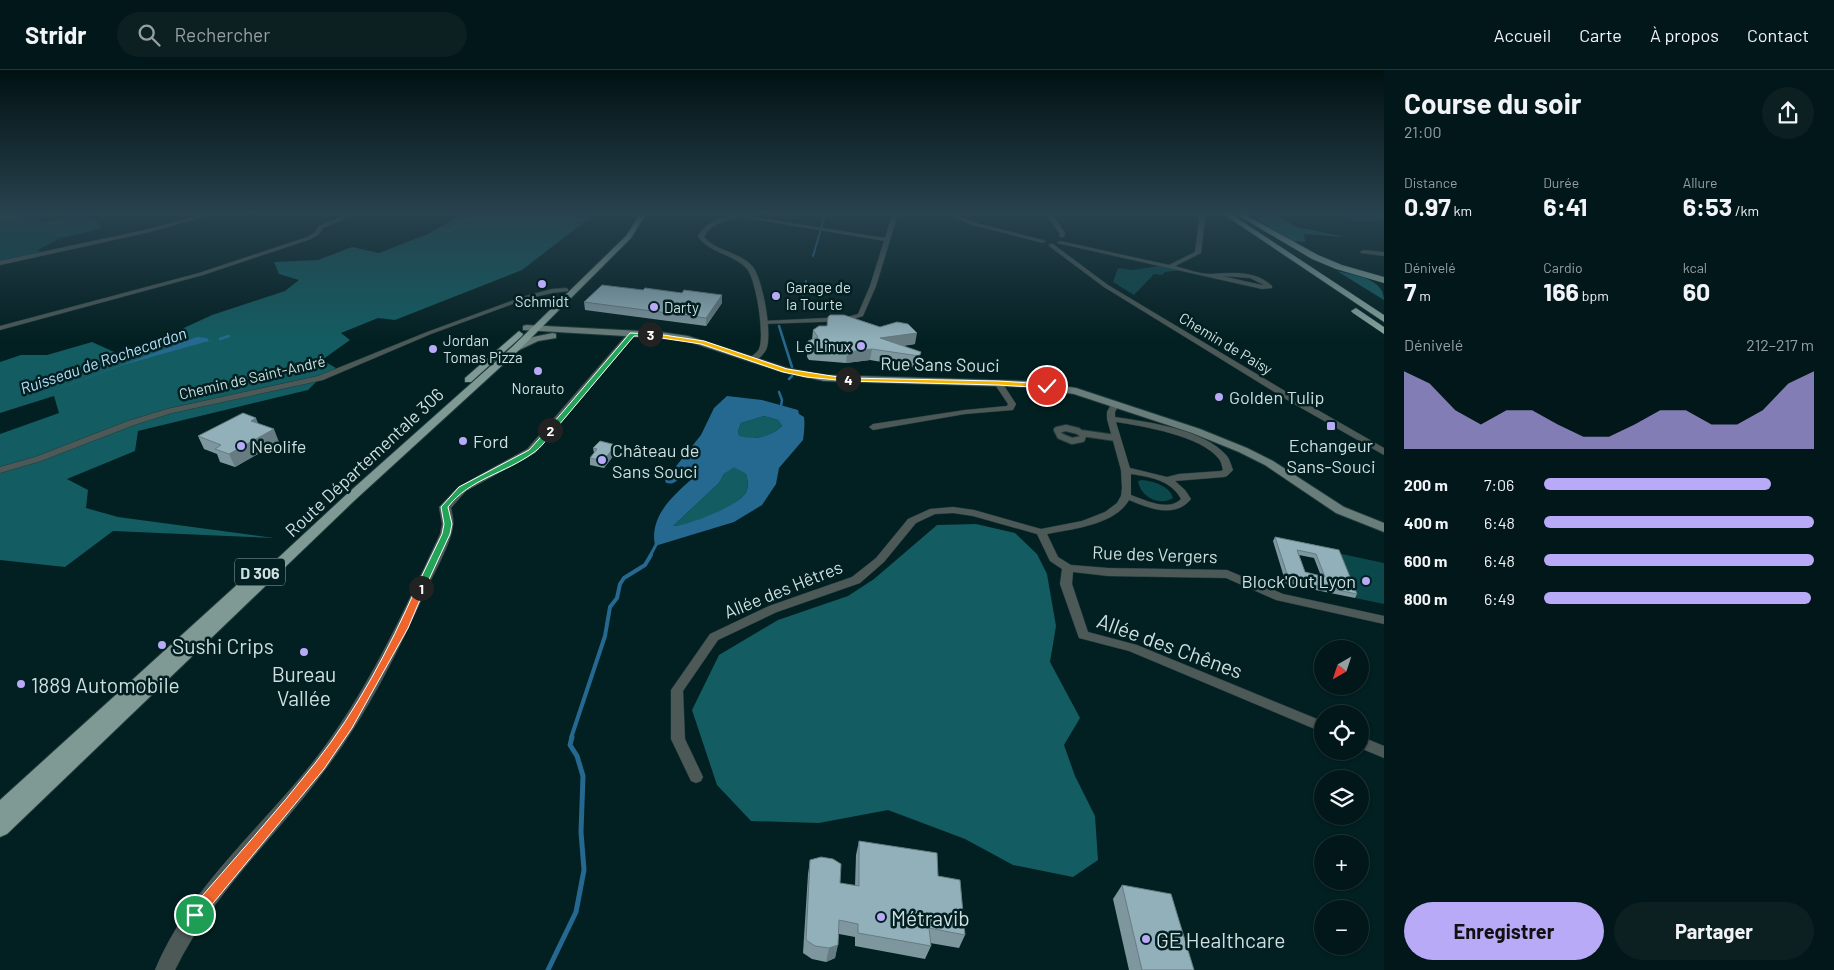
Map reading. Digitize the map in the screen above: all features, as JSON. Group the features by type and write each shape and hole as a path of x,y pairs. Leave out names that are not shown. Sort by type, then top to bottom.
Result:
{"highway":[{"path":"1280,256 1384,331"},
{"path":"1295,256 1384,319"},
{"path":"1302,256 1384,308"},
{"path":"1313,256 1354,272 1384,280"}],"main road":[{"name":"D 306","path":"570,290 605,256"},
{"name":"D 306","path":"570,290 608,256"},
{"name":"Route Départementale 306","path":"0,812 528,332 570,290"},
{"name":"Route Départementale 306","path":"0,828 348,500 515,349 528,332"},
{"name":"Rue Sans Souci","path":"528,332 561,335 602,333"},
{"name":"Rue Sans Souci","path":"528,332 632,334 688,339 785,370 824,378 1026,384 1063,388 1212,436 1269,463 1340,510 1380,526"},
{"path":"515,349 536,339 561,335"}],"street":[{"path":"0,263 32,256"},
{"path":"0,328 136,293 256,256"},
{"path":"733,256 741,260 752,270 759,287 763,322 763,347 761,352 752,360"},
{"path":"763,322 859,316 873,286 883,256"},
{"name":"Chemin de Paisy","path":"1067,256 1106,286 1277,390 1384,452"},
{"path":"1124,256 1172,266 1212,276 1262,287 1270,287 1250,277 1225,274 1212,276"},
{"path":"1172,266 1194,256"},
{"name":"Chemin de Saint-André","path":"0,470 38,459 114,429 170,411 320,378 429,333 524,298 552,291 570,290"},
{"path":"165,970 175,947 195,915 320,766 349,724 403,628 446,534 448,524 444,507 462,489 531,451 632,334"},
{"path":"873,426 965,412 1010,408 1012,404 998,383"},
{"path":"1116,404 1111,412 1111,419 1126,470 1126,496 1160,506 1178,507 1183,505 1186,500 1183,491 1167,480 1126,470"},
{"path":"1111,419 1162,428 1192,438 1219,452 1228,462 1228,470 1224,474 1167,480"},
{"path":"1081,433 1116,438"},
{"name":"Allée des Hêtres","path":"696,777 678,739 677,690 714,636 773,609 856,580 880,560 912,521 933,511 953,510 974,513 1041,532 1084,524 1109,514 1121,505 1126,496"},
{"path":"1041,532 1054,559 1068,568"},
{"name":"Rue des Vergers","path":"1068,568 1108,572 1227,574 1280,597 1384,620"},
{"name":"Allée des Chênes","path":"1068,568 1066,584 1082,635 1093,640 1121,644 1133,648 1314,724"},
{"path":"1369,746 1384,752"}],"shaded area":[{"path":"0,256 28,256 0,262"},
{"path":"328,256 540,256 522,270 395,320 378,318 341,333 350,340 322,360 336,368 320,378 308,390 138,431 135,451 67,479 88,490 86,508 118,517 274,538 113,531 65,567 0,560 0,434 59,413 54,396 0,413 0,362 21,355 47,355 92,342 123,356 157,344 175,332 212,315 285,291 299,280 279,274 274,262 318,260"},
{"path":"1159,266 1181,270 1165,272 1162,275 1154,274 1134,295 1113,282 1118,268 1133,270"},
{"path":"1337,271 1359,276 1373,282 1383,293 1384,300"},
{"path":"197,337 207,338 209,341 216,340 123,365 0,410"},
{"path":"727,396 762,400 798,410 799,414 804,417 803,440 779,468 776,484 762,505 734,522 655,546 654,535 659,515 672,498 695,476 697,471 686,471 675,482 666,483 665,480 701,435 714,408","holes":["764,416 778,420 782,426 773,433 762,437 739,436 738,431 741,423","734,467 746,474 748,484 745,494 740,499 711,514 673,526 719,483 724,474"]},
{"path":"764,416 778,420 782,426 773,433 762,437 739,437 738,431 741,423"},
{"path":"734,466 746,474 747,479 748,487 740,499 711,515 689,523 673,526 719,483 724,474"},
{"path":"1142,480 1165,487 1173,498 1162,501 1151,499 1142,491 1138,481"},
{"path":"976,524 1015,533 1037,554 1047,574 1056,626 1050,662 1080,718 1064,745 1075,776 1095,816 1098,860 1073,877 1013,865 965,839 888,810 819,823 751,821 717,785 692,710 719,655 778,620 848,596 874,579 937,525"},
{"name":"Block'Out Lyon","path":"1337,553 1384,563 1384,604 1355,598"}],"building":[{"path":"602,285 682,293 684,290 722,295 706,318 584,302"},
{"path":"830,315 844,315 880,327 897,322 908,324 917,333 880,338 921,352 919,356 872,349 847,352 810,348 808,341 818,337 813,330 819,326 827,326"},
{"path":"243,413 256,418 251,421 274,429 229,454 215,449 221,445 198,436"},
{"path":"600,441 616,445 603,461 590,458 597,449 593,448"},
{"path":"1275,537 1339,550 1357,594 1289,580","holes":["1297,550 1316,554 1325,577 1305,572"]},
{"name":"Métravib","path":"859,841 937,853 938,876 960,880 965,935 929,928 931,946 858,933 858,924 839,920 838,945 829,948 815,946 806,940 810,860 821,857 833,859 841,864 840,883 859,886"},
{"path":"1122,885 1171,894 1194,970 1142,970"}],"waterway":[{"path":"803,295 806,281"},
{"path":"779,326 792,367"},
{"name":"Ruisseau de Rochecardon","path":"220,339 229,336"},
{"path":"789,379 792,376"},
{"path":"778,407 781,406 782,400 779,392"},
{"path":"650,556 657,543"},
{"path":"571,738 605,636 610,607 617,598 620,584 624,578 645,565 651,555"},
{"path":"548,970 576,912 584,870 581,832 583,776 577,756 570,745 572,737"}],"place":[{"name":"Schmidt","path":"542,284"},
{"name":"Garage de la Tourte","path":"776,296"},
{"name":"Darty","path":"654,307"},
{"name":"Le Linux","path":"861,346"},
{"name":"Jordan Tomas Pizza","path":"433,349"},
{"name":"Norauto","path":"538,371"},
{"name":"Golden Tulip","path":"1219,397"},
{"name":"Echangeur Sans-Souci","path":"1331,426"},
{"name":"Ford","path":"463,441"},
{"name":"Neolife","path":"241,446"},
{"name":"Château de Sans Souci","path":"602,460"},
{"name":"Block'Out Lyon","path":"1366,581"},
{"name":"Sushi Crips","path":"162,645"},
{"name":"Bureau Vallée","path":"304,652"},
{"name":"1889 Automobile","path":"21,684"},
{"name":"Métravib","path":"881,917"},
{"name":"GE Healthcare","path":"1146,939"}],"route":[{"path":"195,915 320,766 349,724 403,628 446,534 448,524 444,507 462,489 531,451 632,334 660,335 702,342 785,370 824,378 1047,386"}]}
